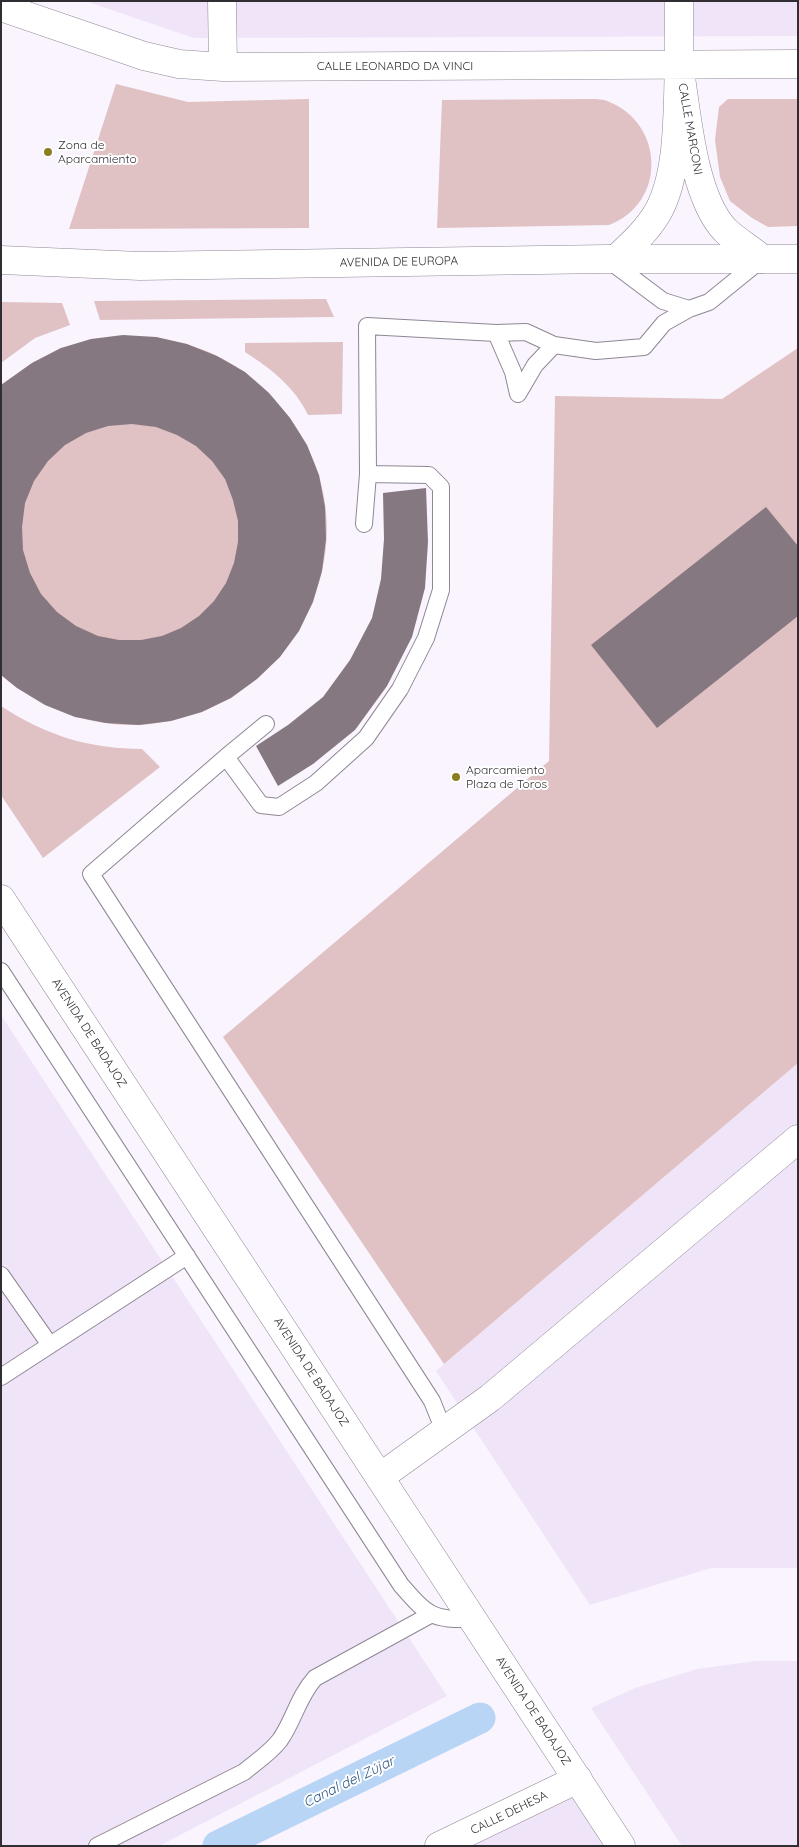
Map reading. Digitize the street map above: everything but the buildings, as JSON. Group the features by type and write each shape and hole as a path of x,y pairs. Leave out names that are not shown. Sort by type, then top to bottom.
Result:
{"street":[{"path":"222,1 223,67"},
{"name":"CALLE MARCONI","path":"612,259 647,228 660,209 670,177 679,64 678,1"},
{"name":"CALLE LEONARDO DA VINCI","path":"1,7 144,56 179,64 223,67 798,64"},
{"name":"CALLE MARCONI","path":"679,64 699,178 708,204 725,230 762,258"},
{"name":"AVENIDA DE EUROPA","path":"1,260 140,266 612,259 798,259"},
{"name":"AVENIDA DE BADAJOZ","path":"1,899 619,1844"},
{"path":"380,1477 490,1398 798,1139"},
{"name":"CALLE DEHESA","path":"439,1846 578,1780"}],"lane":[{"path":"364,524 368,474 367,326 496,333 526,332 554,345 596,351 644,347 664,323 689,309 709,302 762,258"},
{"path":"612,259 663,301 689,309"},
{"path":"496,333 513,372 518,394 535,365 554,345"},
{"path":"226,757 261,806 279,807 316,783 366,738 400,689 426,638 441,590 441,487 429,475 368,474"},
{"path":"266,724 91,874 432,1401 444,1431"},
{"path":"1,971 401,1585 430,1615 446,1619 473,1619"},
{"path":"1,1377 187,1256"},
{"path":"1,1275 50,1346"},
{"path":"97,1846 244,1772 280,1740 304,1690 315,1678 430,1615"}],"shaded area":[{"path":"85,1 798,1 798,36 194,38"},
{"path":"116,84 188,102 309,99 309,228 69,229"},
{"path":"588,99 607,101 626,112 640,127 648,144 652,163 649,182 641,199 628,214 609,225 437,228 442,100"},
{"path":"728,99 798,99 798,226 768,227 752,218 730,201 720,177 715,140 719,107"},
{"path":"326,299 334,317 100,320 94,301"},
{"path":"1,302 62,303 70,325 35,338 1,363"},
{"path":"156,337 195,347 235,366 252,378 281,407 311,455 325,505 325,555 312,604 286,647 250,683 205,710 151,724 110,724 71,715 52,707 34,698 1,675 1,385 32,363 61,348"},
{"path":"343,342 342,414 308,415 303,405 281,379 245,352 245,343"},
{"path":"798,348 798,1063 444,1364 223,1037 549,761 555,396 722,399"},
{"path":"1,706 34,725 68,738 104,746 142,749 160,767 43,858 1,795"},
{"path":"1,1015 447,1696 159,1846 1,1846"},
{"path":"798,1063 798,1568 711,1568 590,1605 436,1371"},
{"path":"756,1661 798,1661 798,1846 682,1846 591,1708 635,1688 697,1669"},
{"path":"578,1779 621,1846 439,1846"}],"waterway":[{"name":"Canal del Zújar","path":"218,1846 480,1718"}],"place":[{"name":"Zona de Aparcamiento","path":"48,152"},
{"name":"Aparcamiento Plaza de Toros","path":"456,777"}]}
